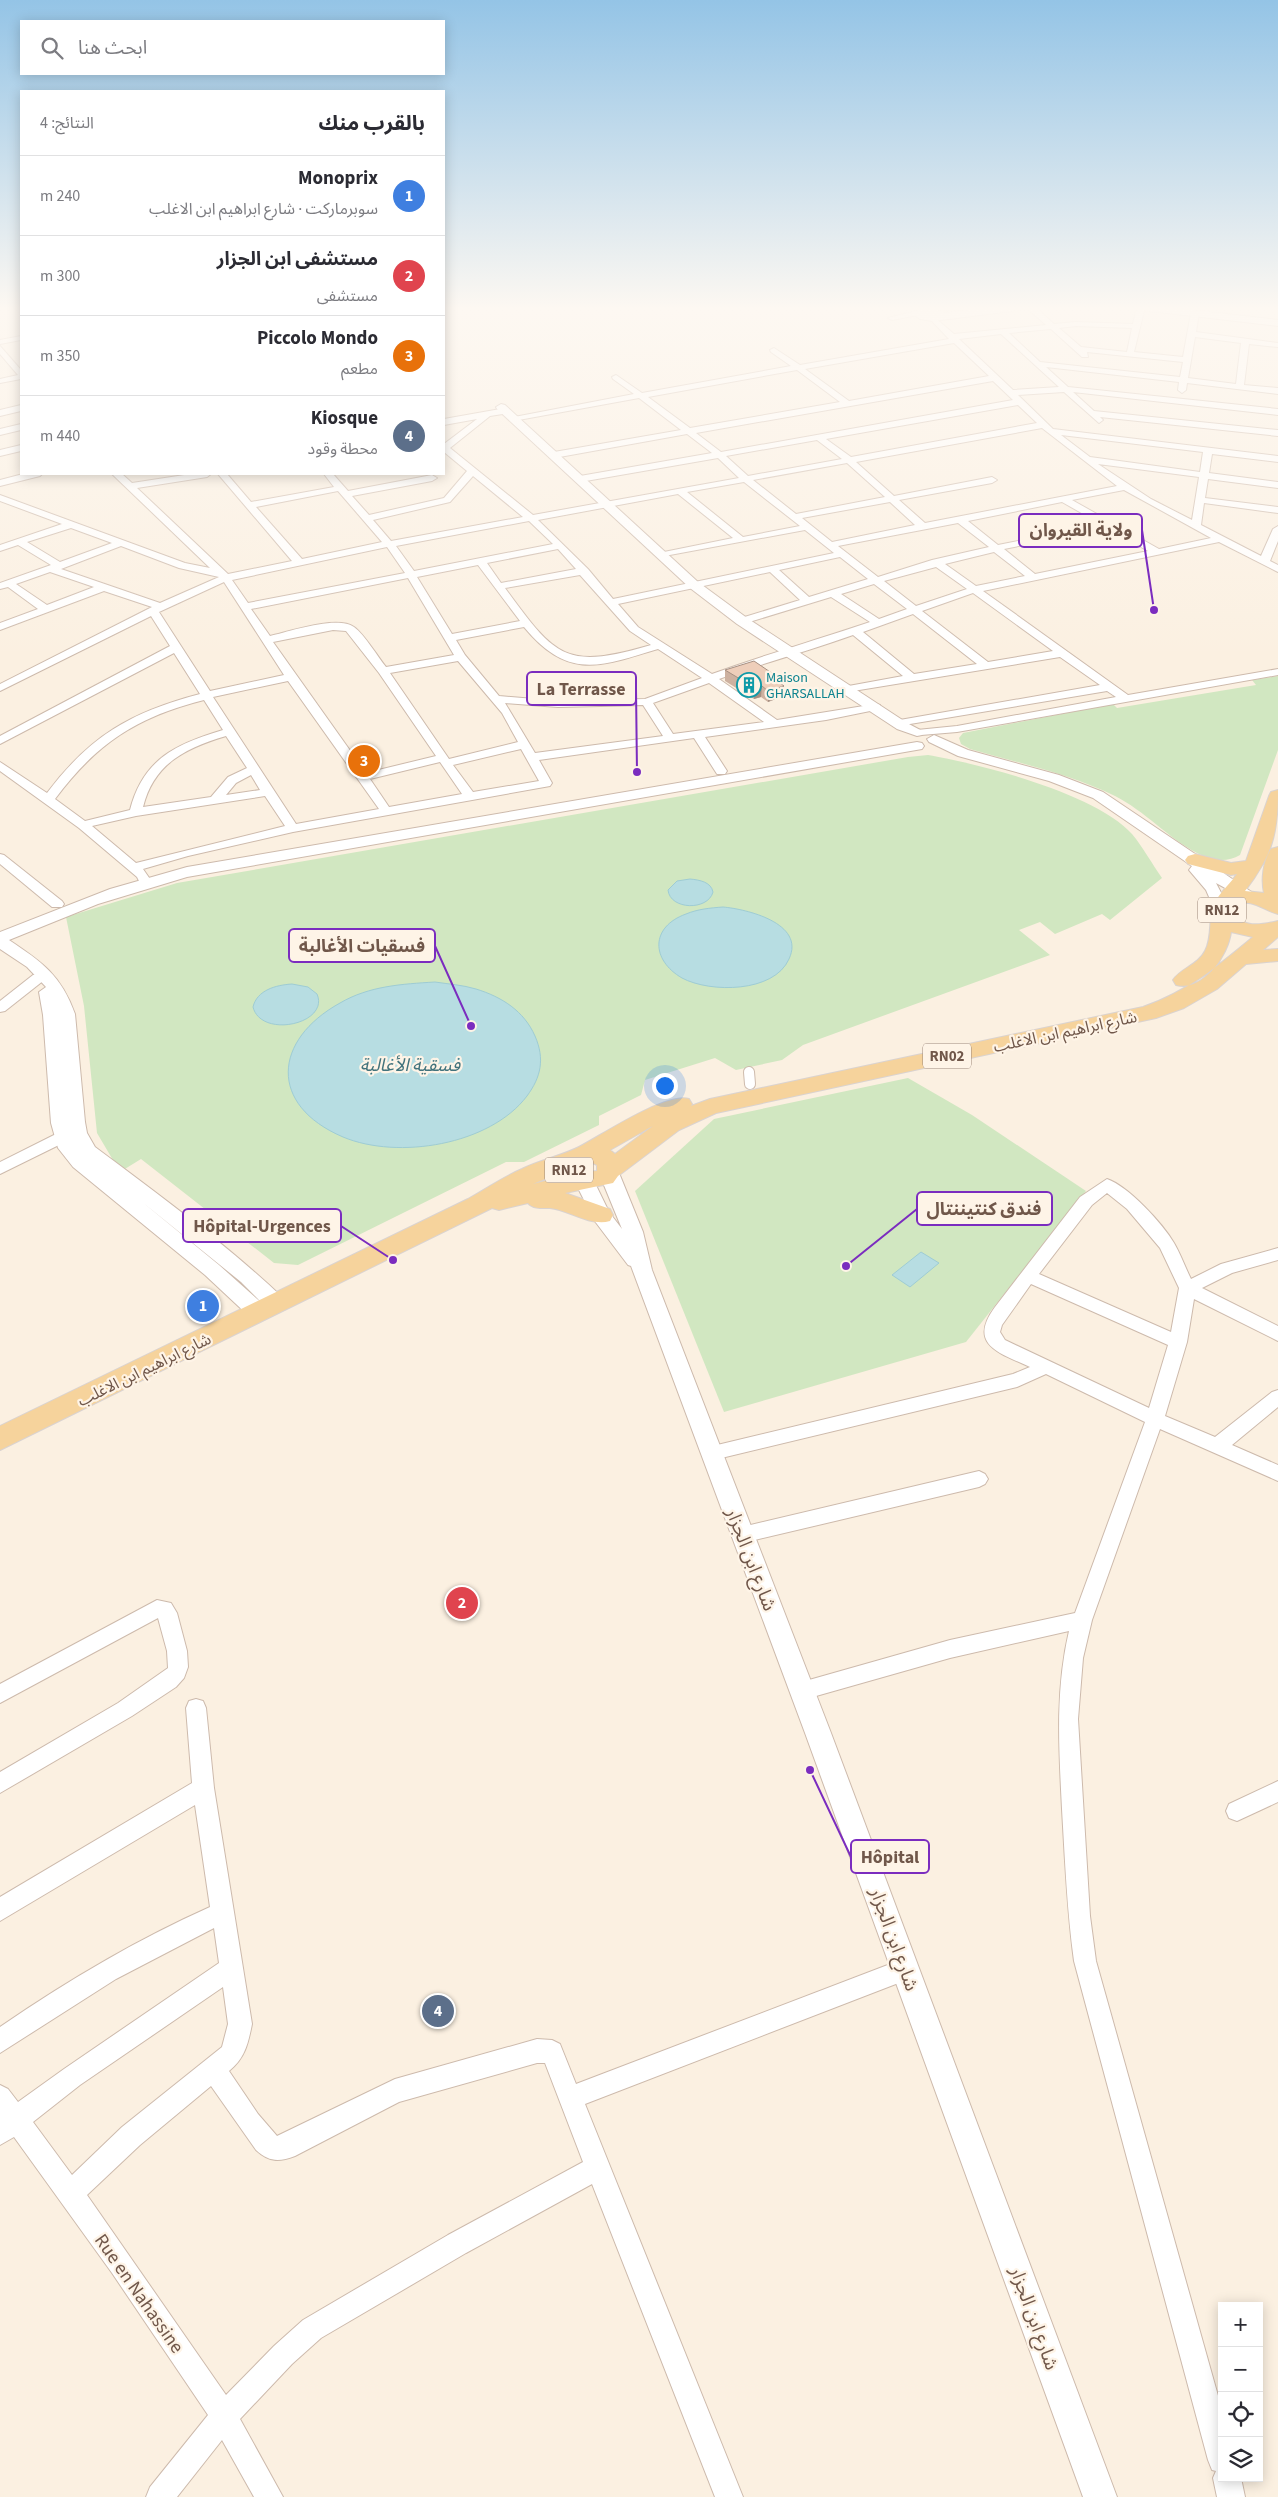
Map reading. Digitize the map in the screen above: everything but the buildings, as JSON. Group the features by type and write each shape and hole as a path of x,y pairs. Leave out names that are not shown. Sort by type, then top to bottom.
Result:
{"main road":[{"path":"1232,902 1254,864 1278,796"},
{"path":"1275,925 1271,882 1278,853"},
{"path":"1195,860 1230,869 1254,864"},
{"name":"RN12","path":"1232,902 1275,925 1242,928 1226,919 1232,902"},
{"name":"شارع ابراهيم ابن الاغلب","path":"581,1169 664,1111 749,1078 1089,1014 1152,996 1180,982 1208,963 1218,950 1232,902"},
{"name":"شارع ابراهيم ابن الاغلب","path":"609,1172 671,1124 710,1106 1148,1013 1176,1003 1209,984 1275,925"},
{"path":"1240,958 1278,955"},
{"name":"RN12","path":"477,1206 513,1198 604,1157 608,1161 609,1172"},
{"name":"RN12","path":"477,1206 530,1175 581,1169"},
{"path":"513,1198 556,1198 601,1215"},
{"name":"شارع ابراهيم ابن الاغلب","path":"0,1439 477,1206"}],"street":[{"path":"445,447 476,424"},
{"path":"519,424 694,585 742,621 916,735 963,753 1078,785 1117,806 1195,860 1232,902"},
{"path":"678,424 986,666"},
{"path":"554,456 737,424"},
{"path":"580,479 891,424"},
{"path":"1042,424 1087,460 1125,487 1278,569"},
{"path":"1103,424 1118,439"},
{"path":"1235,424 1278,433"},
{"path":"0,432 20,427"},
{"path":"0,688 223,576 608,504 1047,428 1278,459"},
{"path":"817,436 850,461 923,527"},
{"path":"0,453 20,448"},
{"path":"445,449 531,518 584,571 634,629 713,680 773,723"},
{"path":"1196,526 1208,450"},
{"path":"1087,460 1278,485"},
{"path":"249,505 344,491 439,485 473,470"},
{"path":"0,483 32,475"},
{"path":"118,475 223,576 268,640 291,677 386,811"},
{"path":"130,486 201,475"},
{"path":"223,475 299,562"},
{"path":"0,938 185,853 293,828 546,783 526,744 498,700 461,657 411,574 389,544 329,475"},
{"path":"794,516 992,480"},
{"path":"367,518 439,503 439,485"},
{"path":"830,545 1125,487"},
{"path":"681,492 741,540"},
{"path":"0,498 183,566 223,576"},
{"path":"1065,500 1156,551"},
{"path":"1201,500 1278,510"},
{"path":"961,520 1032,577"},
{"path":"0,548 70,525"},
{"path":"742,621 936,562 996,547 1110,525"},
{"path":"662,555 807,527"},
{"path":"1264,562 1278,529"},
{"path":"498,700 558,704 646,702 713,680 766,658 792,652 973,590 1220,539"},
{"path":"20,542 56,568 157,609 177,647 268,792 293,828"},
{"path":"5,585 122,544"},
{"path":"245,607 560,546"},
{"path":"610,603 842,554"},
{"path":"480,560 527,623 551,650 570,660 609,660 658,646"},
{"path":"936,562 1126,699"},
{"path":"771,568 808,601"},
{"path":"500,586 584,571"},
{"path":"5,585 47,610"},
{"path":"0,627 104,587"},
{"path":"832,593 878,623"},
{"path":"449,638 527,623"},
{"path":"268,640 330,626 346,627 383,671 469,796"},
{"path":"855,630 912,678"},
{"path":"0,741 177,647"},
{"path":"847,689 1062,654"},
{"path":"383,671 461,657"},
{"path":"0,766 83,826 140,875 187,872 916,735 1278,672"},
{"path":"47,800 73,765 90,748 109,734 169,705 291,677"},
{"path":"0,925 140,875 185,864 884,743 1109,687"},
{"path":"646,702 670,738"},
{"path":"533,757 826,717 876,708"},
{"path":"136,812 143,784 161,763 189,746 230,731"},
{"path":"698,735 721,771"},
{"path":"362,776 526,744"},
{"path":"215,800 232,780 254,769"},
{"path":"83,826 136,812 268,792"},
{"path":"1170,844 1213,889 1232,902"},
{"path":"0,858 57,904"},
{"path":"0,942 45,973 56,986 62,998 66,1014 70,1135 68,1148 80,1162 212,1270 267,1308"},
{"path":"0,955 27,969 38,978 48,993 70,1135"},
{"path":"0,1008 38,978"},
{"path":"0,1169 70,1135"},
{"name":"شارع ابن الجزار","path":"581,1169 601,1215 642,1270"},
{"name":"شارع ابن الجزار","path":"609,1172 638,1249 642,1270 713,1453 742,1535 906,1969 1100,2497"},
{"path":"1218,2445 1085,1961 1079,1916 1068,1719 1073,1658 1082,1620 1155,1420 1178,1342 1187,1288 1166,1245 1132,1205 1108,1185 1086,1201 993,1323 991,1332 993,1340 999,1345 1155,1420 1278,1473"},
{"path":"1187,1288 1227,1268 1278,1254"},
{"path":"1028,1276 1178,1342"},
{"path":"1187,1288 1278,1334"},
{"path":"713,1453 1017,1380 1046,1367"},
{"path":"1217,1446 1278,1397"},
{"path":"742,1535 979,1479"},
{"path":"0,1694 157,1609 164,1609 167,1613 179,1663 174,1677 137,1702 0,1783"},
{"path":"802,1691 941,1651 1082,1620"},
{"path":"70,2194 131,2136 230,2055 240,2033 232,1968 203,1788 196,1708"},
{"path":"0,1910 203,1788"},
{"path":"1237,1811 1278,1791"},
{"path":"0,2041 110,1969 160,1941 222,1913"},
{"path":"8,2126 129,2037 232,1968"},
{"path":"570,2098 906,1969"},
{"path":"214,2070 261,2136 272,2148 278,2149 286,2147 395,2091 537,2051 549,2050 555,2055 597,2168 729,2497"},
{"name":"Rue en Nahassine","path":"0,2097 8,2126 70,2194 121,2264 224,2416 269,2497"},
{"path":"160,2497 224,2416 283,2355 312,2329 457,2244 597,2168"},
{"path":"1227,2482 1232,2497"}],"green space":[{"path":"1278,676 1278,750 1240,855 1230,859 1213,859 1197,853 1176,840 1126,802 1098,788 970,749 961,744 959,738 963,733 1113,704 1117,708 1256,685 1252,680"},
{"path":"928,755 1007,773 1066,794 1093,806 1115,819 1132,834 1162,878 1110,920 1102,914 1055,934 1040,922 1019,930 1050,955 803,1045 782,1060 736,1070 715,1058 645,1080 641,1095 599,1116 599,1125 524,1162 506,1162 298,1265 274,1263 141,1159 120,1172 97,1133 84,1006 66,917 177,883"},
{"path":"908,1078 972,1115 1086,1191 966,1342 724,1412 635,1191 714,1119"}],"water":[{"path":"690,879 701,881 712,889 713,892 710,898 704,903 689,906 670,897 668,890 677,881"},
{"path":"723,907 758,915 782,927 789,936 792,947 789,959 781,970 770,978 756,984 724,988 694,983 672,971 664,962 660,953 661,935 666,927 674,920 691,912"},
{"name":"فسقية الأغالبة","path":"435,982 471,988 495,996 518,1012 530,1027 540,1052 540,1068 532,1089 511,1113 467,1137 442,1144 390,1147 365,1144 343,1137 319,1124 301,1108 291,1090 288,1072 292,1053 302,1035 318,1018 351,997 374,989"},
{"path":"292,984 308,987 317,994 318,1004 314,1013 305,1020 293,1024 280,1025 268,1023 259,1017 253,1007 259,996 274,987"},
{"path":"921,1252 939,1263 910,1287 892,1275"}],"place":[{"name":"ولاية القيروان","path":"1154,610"},
{"name":"Maison GHARSALLAH","path":"749,685"},
{"name":"Piccolo Mondo","path":"364,761"},
{"name":"La Terrasse","path":"637,772"},
{"name":"فسقيات الأغالبة","path":"471,1026"},
{"name":"Hôpital-Urgences","path":"393,1260"},
{"name":"فندق كنتيننتال","path":"846,1266"},
{"name":"Monoprix","path":"203,1306"},
{"name":"مستشفى ابن الجزار","path":"462,1603"},
{"name":"Hôpital","path":"810,1770"},
{"name":"Kiosque","path":"438,2011"}]}
